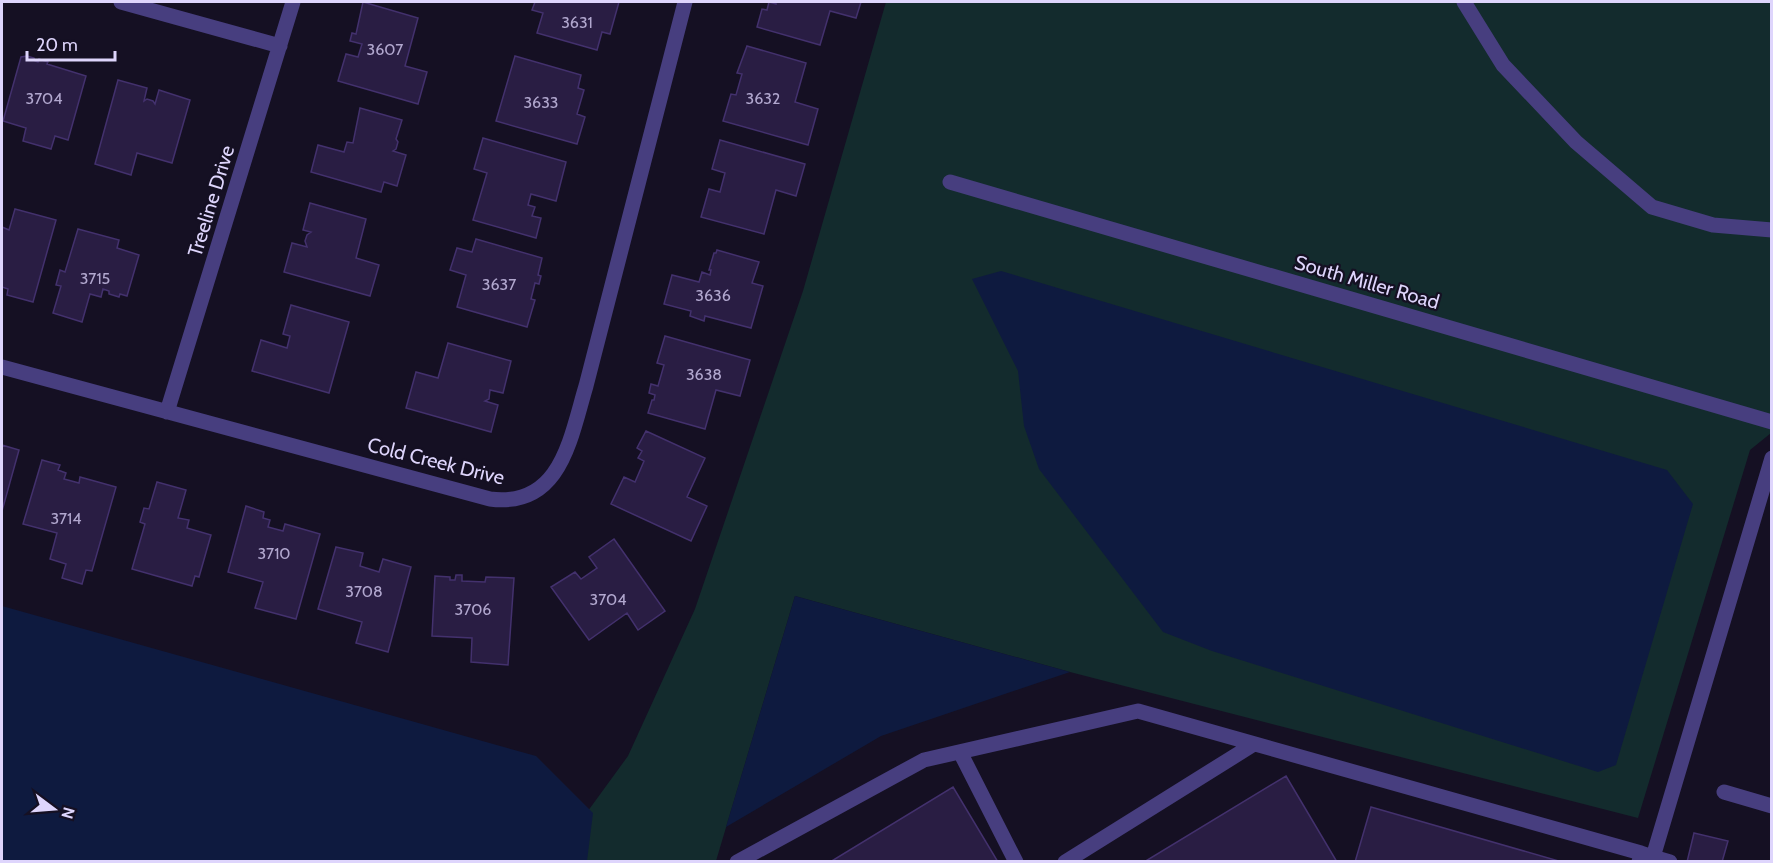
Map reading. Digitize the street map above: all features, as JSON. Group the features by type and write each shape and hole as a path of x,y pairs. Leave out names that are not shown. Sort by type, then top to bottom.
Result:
{"street":[{"path":"121,2 280,46"},
{"name":"Treeline Drive","path":"167,412 293,2"},
{"name":"Cold Creek Drive","path":"2,367 490,499 507,501 520,499 544,485 561,463 586,386 685,2"},
{"path":"1464,2 1503,65 1576,142 1652,207 1713,225 1772,230"},
{"name":"South Miller Road","path":"950,182 1772,422"},
{"path":"1644,857 1772,458"},
{"path":"737,861 924,760 1138,711 1644,857 1670,861"},
{"path":"1065,861 1254,744"},
{"path":"960,752 1016,861"},
{"path":"1724,792 1772,806"}],"green space":[{"path":"886,2 1771,2 1771,433 1750,450 1638,818 1070,672 795,596 716,861 571,862 585,815 628,756 695,609 803,291"}],"water":[{"path":"1001,271 1667,470 1693,504 1616,765 1598,772 1212,651 1163,632 1039,469 1024,426 1018,371 972,279"},
{"path":"795,596 1070,672 881,736 726,827"},
{"path":"2,606 536,756 593,813 587,861 2,861"}],"building":[{"path":"363,2 418,18 405,66 427,72 418,104 338,81 346,54 358,57 362,44 350,41 352,33 356,34"},
{"path":"535,2 619,2 610,34 602,32 597,50 537,33 543,13 532,10"},
{"path":"769,2 776,4 776,2 861,2 856,18 830,11 820,45 757,27 762,9 767,10"},
{"path":"747,46 806,63 795,102 818,109 808,145 723,121 731,94 736,95 742,74 737,73"},
{"path":"515,56 581,75 578,88 584,90 577,114 585,117 577,144 496,121"},
{"path":"21,57 34,58 35,61 38,62 39,59 48,62 47,64 86,76 68,140 55,136 51,149 23,141 26,128 3,121"},
{"path":"118,80 147,88 144,101 147,99 155,104 159,90 190,100 172,163 137,153 131,175 95,164"},
{"path":"360,108 402,120 396,139 398,142 396,149 393,151 406,155 397,186 384,182 381,192 311,172 318,145 344,152 347,142 353,143"},
{"path":"483,138 566,162 556,201 531,194 528,205 535,207 532,216 541,218 536,238 473,220 487,173 474,169"},
{"path":"720,140 805,164 796,196 776,190 764,234 701,217 709,189 720,192 725,173 712,169"},
{"path":"310,203 366,219 356,258 379,265 370,296 284,272 292,243 307,247 305,241 311,232 303,230"},
{"path":"15,209 56,220 33,302 7,295 8,289 2,287 2,227 9,230"},
{"path":"78,229 119,240 117,248 139,255 127,296 120,294 119,297 103,289 101,297 90,294 82,322 53,313 61,286 56,285 60,270 65,272"},
{"path":"476,239 542,258 538,275 541,276 539,284 535,283 531,299 535,300 527,327 457,307 466,275 450,270 457,248 472,252"},
{"path":"717,250 759,262 752,283 763,286 751,328 705,316 704,321 690,316 691,311 664,304 672,275 699,282 702,272 710,275 711,270 709,270"},
{"path":"291,305 349,322 329,393 252,371 261,340 287,348 290,336 283,334"},
{"path":"665,336 750,360 740,396 716,390 705,429 648,413 655,395 649,393 651,384 658,386 664,365 657,363"},
{"path":"448,343 511,361 503,393 490,390 489,399 485,401 498,405 491,432 406,408 416,372 438,378"},
{"path":"646,431 705,458 687,497 707,506 691,541 611,504 624,477 635,482 644,461 638,458 642,451 637,448"},
{"path":"2,445 19,450 2,511"},
{"path":"42,460 60,465 58,470 66,473 64,479 79,483 80,477 116,487 92,571 86,570 82,584 62,578 66,564 50,559 57,533 23,524"},
{"path":"157,482 186,490 178,518 189,520 187,528 211,535 199,577 195,576 192,586 132,569 145,524 140,522 144,508 149,509"},
{"path":"246,506 264,512 263,518 270,520 268,527 283,531 285,524 320,534 296,619 255,608 263,582 228,572"},
{"path":"614,539 665,611 638,630 627,613 589,640 551,587 575,572 581,579 597,568 589,557"},
{"path":"336,547 363,553 360,566 379,572 383,559 411,567 388,652 356,643 362,622 318,609"},
{"path":"456,575 462,575 462,581 485,582 486,577 514,578 508,665 471,662 472,638 432,636 435,576 450,577 450,580 455,580"},
{"path":"1286,776 1337,862 1144,862"},
{"path":"953,787 998,862 830,862"},
{"path":"1371,807 1562,862 1355,862"},
{"path":"1694,833 1728,841 1722,862 1687,862"}]}
